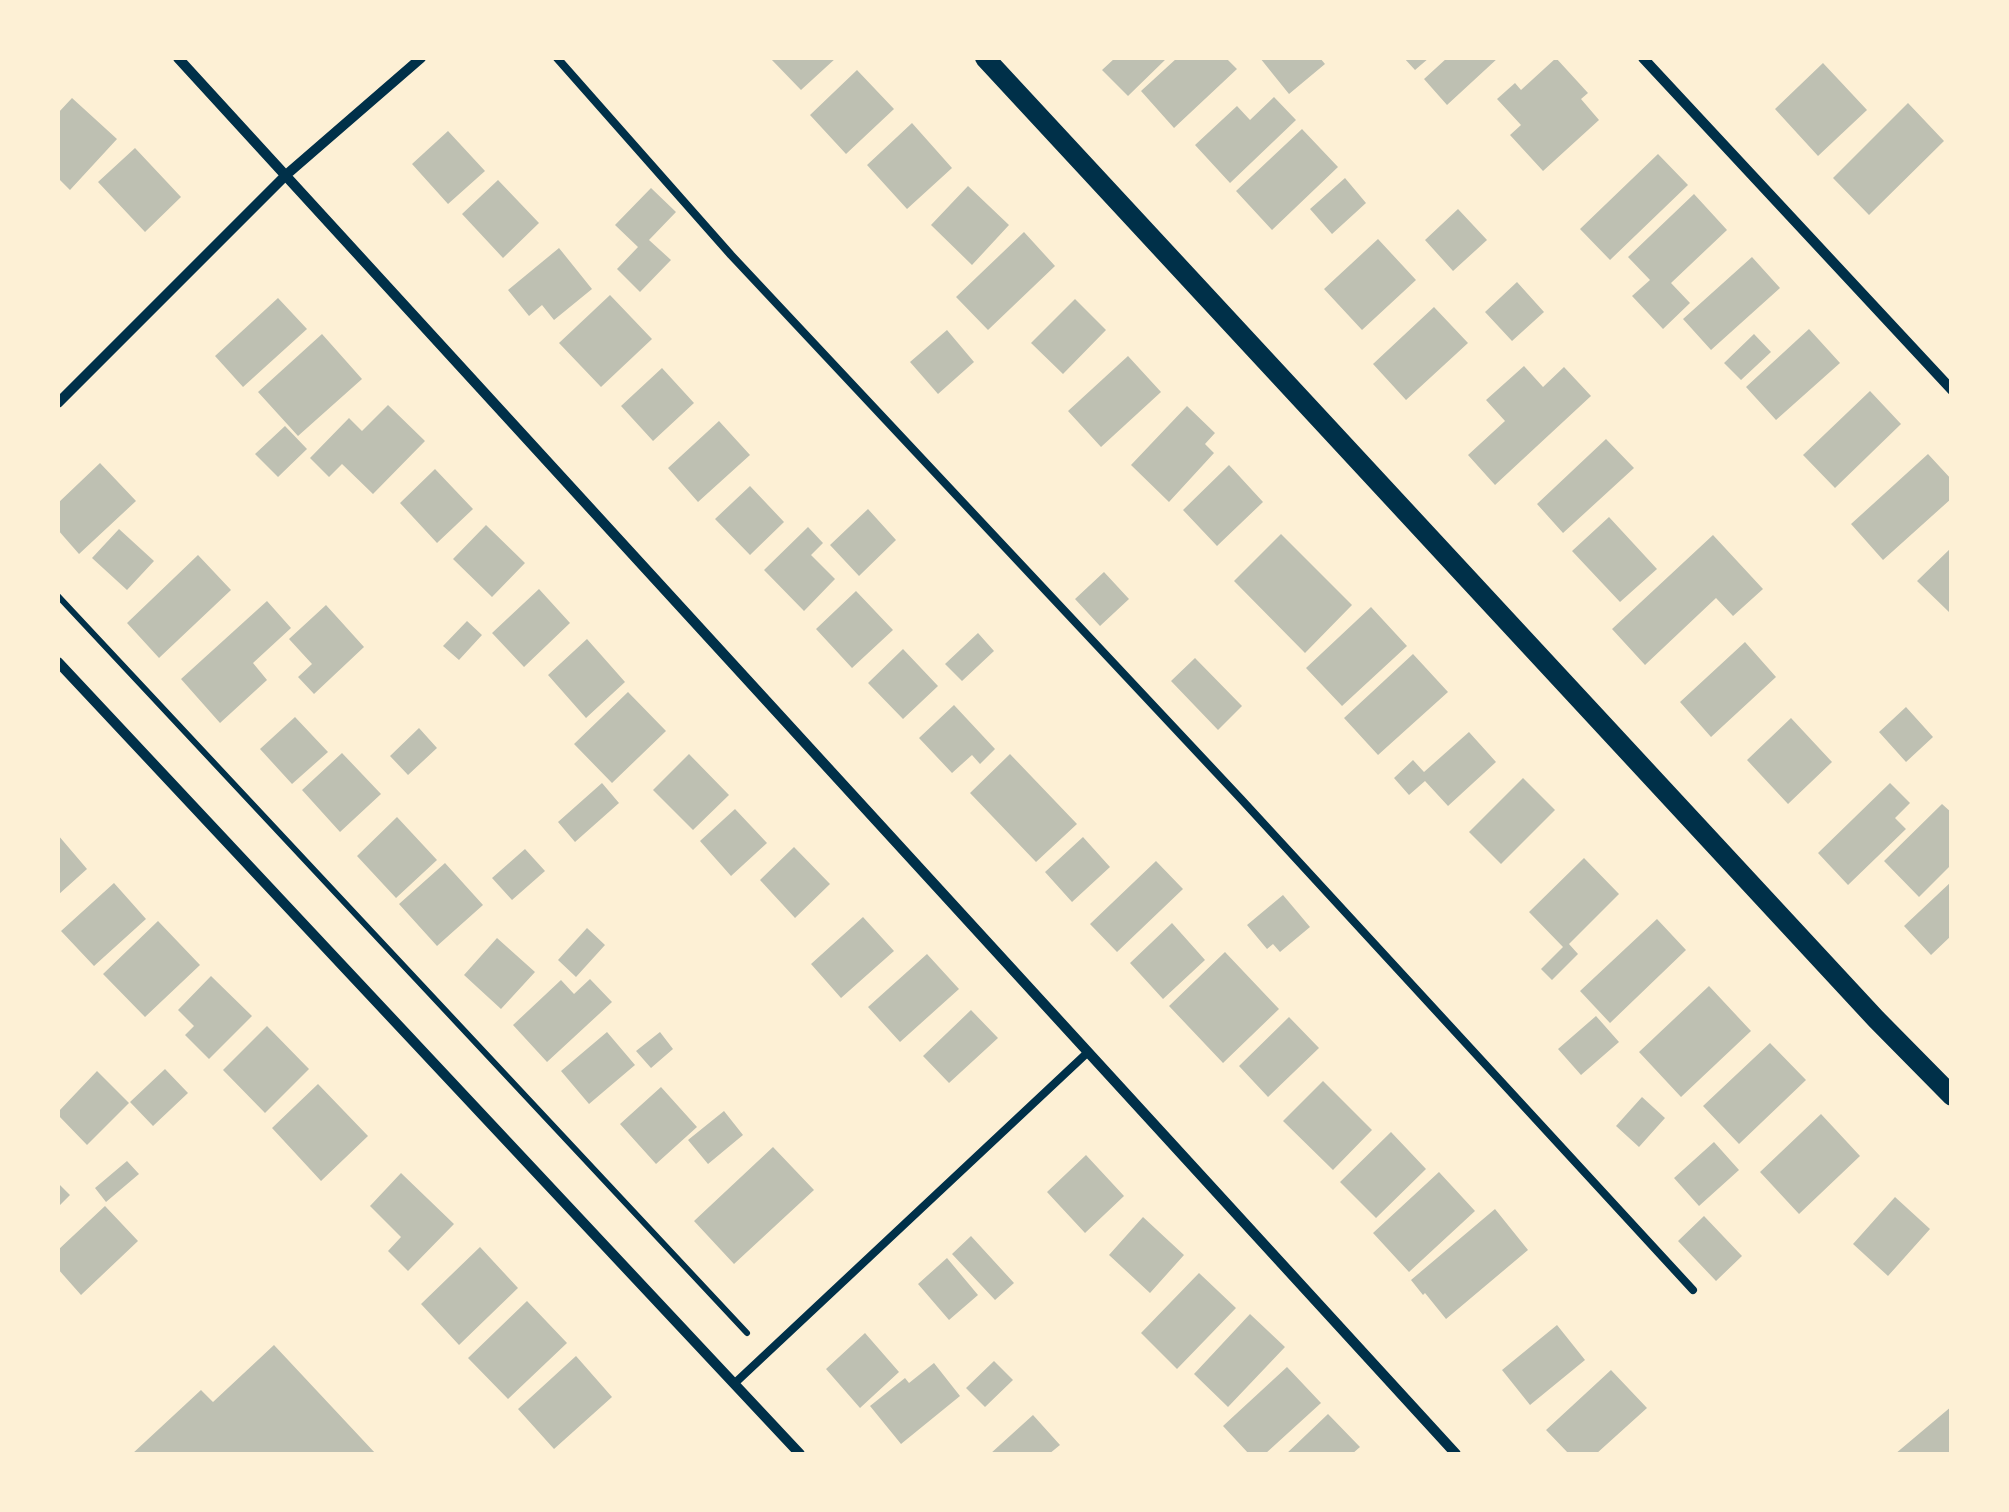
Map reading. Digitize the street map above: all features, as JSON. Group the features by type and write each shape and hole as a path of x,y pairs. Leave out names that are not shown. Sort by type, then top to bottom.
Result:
{"main road":[{"path":"986,58 1876,1019 1952,1096"}],"street":[{"path":"178,58 1456,1454"},
{"path":"58,403 286,175 421,58"},
{"path":"1644,58 1952,390"},
{"path":"58,662 800,1454"}],"lane":[{"path":"557,58 745,270 1255,814 1693,1290"},
{"path":"735,1383 1087,1053"}],"path":[{"path":"58,596 747,1333"}],"building":[{"path":"770,58 836,58 801,90"},
{"path":"1115,58 1167,58 1128,96 1102,70"},
{"path":"1177,58 1226,58 1237,69 1174,128 1141,91"},
{"path":"1260,58 1320,58 1325,64 1289,94"},
{"path":"1404,58 1429,58 1415,70"},
{"path":"1447,58 1498,58 1447,105 1424,79"},
{"path":"1556,58 1588,93 1581,99 1599,120 1543,171 1510,135 1521,125 1497,99 1515,83 1521,90"},
{"path":"1823,63 1867,110 1818,156 1775,109"},
{"path":"857,70 894,109 846,154 810,115"},
{"path":"1274,97 1296,120 1230,183 1195,145 1237,106 1250,120"},
{"path":"72,98 117,139 70,190 58,178 58,113"},
{"path":"1908,103 1944,141 1869,215 1833,178"},
{"path":"912,123 952,168 907,209 867,165"},
{"path":"1302,129 1338,167 1272,230 1236,191"},
{"path":"448,131 485,171 448,204 412,164"},
{"path":"135,148 181,197 145,232 98,182"},
{"path":"1658,154 1688,185 1610,260 1580,229"},
{"path":"1345,178 1366,203 1332,234 1310,209"},
{"path":"498,180 539,223 503,258 462,214"},
{"path":"968,186 1009,225 972,265 931,225"},
{"path":"651,188 676,212 649,240 671,260 640,292 617,269 638,247 615,225"},
{"path":"1694,194 1727,230 1671,283 1690,303 1663,329 1632,296 1650,280 1628,257"},
{"path":"1458,209 1487,240 1453,271 1425,240"},
{"path":"1024,232 1055,266 988,330 956,297"},
{"path":"1378,239 1416,280 1362,330 1324,289"},
{"path":"559,248 592,289 554,320 542,305 529,316 508,290"},
{"path":"1752,257 1780,288 1711,350 1683,319"},
{"path":"1517,282 1544,312 1512,341 1485,312"},
{"path":"610,295 652,339 601,387 559,343"},
{"path":"278,298 307,329 243,387 215,356"},
{"path":"1075,299 1106,330 1063,374 1031,343"},
{"path":"1434,307 1468,343 1406,400 1373,364"},
{"path":"1809,329 1840,363 1776,420 1746,387"},
{"path":"947,330 974,362 938,394 910,362"},
{"path":"322,334 362,379 298,436 258,392"},
{"path":"1754,334 1771,352 1741,380 1724,363"},
{"path":"1128,356 1161,392 1101,447 1068,411"},
{"path":"1524,366 1543,387 1564,367 1591,396 1495,485 1468,455 1505,421 1486,400"},
{"path":"662,368 694,403 653,441 621,406"},
{"path":"1870,391 1901,424 1835,488 1803,455"},
{"path":"388,405 425,441 373,494 342,464 329,477 310,458 349,418 362,431"},
{"path":"1187,406 1215,433 1205,444 1214,453 1169,502 1131,465"},
{"path":"719,421 750,455 698,502 668,468"},
{"path":"285,426 307,449 278,477 255,454"},
{"path":"1606,439 1634,468 1563,533 1537,504"},
{"path":"1928,454 1952,480 1952,498 1883,560 1851,524"},
{"path":"100,463 136,501 79,554 58,530 58,503"},
{"path":"1229,465 1263,502 1217,546 1183,510"},
{"path":"435,469 473,509 437,543 400,503"},
{"path":"750,486 784,522 750,555 715,519"},
{"path":"868,509 896,540 859,576 830,545"},
{"path":"1609,517 1657,569 1620,602 1572,551"},
{"path":"486,525 525,563 492,597 453,559"},
{"path":"808,527 823,543 811,555 835,579 804,611 764,570"},
{"path":"119,529 154,561 127,590 92,558"},
{"path":"1281,534 1352,605 1305,653 1234,581"},
{"path":"1713,535 1763,589 1733,616 1716,598 1645,665 1612,629"},
{"path":"1952,547 1952,612 1950,613 1917,581"},
{"path":"198,555 231,590 159,658 127,623"},
{"path":"1104,572 1129,599 1100,626 1075,599"},
{"path":"539,589 570,623 524,667 492,633"},
{"path":"856,591 893,630 852,668 816,629"},
{"path":"267,601 291,628 253,663 267,680 220,723 181,679"},
{"path":"326,605 364,647 314,694 298,677 312,664 289,639"},
{"path":"1371,607 1407,646 1342,706 1306,668"},
{"path":"467,621 482,635 459,660 443,646"},
{"path":"978,633 994,651 962,681 945,664"},
{"path":"587,639 625,682 586,718 548,675"},
{"path":"1745,642 1776,677 1711,737 1680,702"},
{"path":"903,649 938,686 903,719 868,683"},
{"path":"1413,654 1448,692 1378,755 1344,718"},
{"path":"1195,658 1242,706 1218,730 1171,681"},
{"path":"628,692 666,731 612,783 574,744"},
{"path":"954,705 995,749 980,764 972,755 952,773 919,738"},
{"path":"1906,707 1933,737 1906,762 1879,732"},
{"path":"295,717 328,752 292,784 260,749"},
{"path":"1791,718 1832,762 1788,804 1747,760"},
{"path":"419,728 437,748 408,775 390,756"},
{"path":"1469,732 1496,762 1448,806 1425,781 1409,795 1394,778 1413,760 1424,772"},
{"path":"342,753 381,794 340,832 302,790"},
{"path":"689,754 729,795 693,830 653,790"},
{"path":"1010,754 1077,824 1036,862 970,793"},
{"path":"1523,778 1555,810 1501,864 1469,832"},
{"path":"602,783 619,803 575,842 558,822"},
{"path":"1890,783 1910,803 1895,818 1906,829 1848,885 1818,853"},
{"path":"1942,804 1952,813 1952,864 1919,897 1884,861"},
{"path":"735,809 767,843 731,876 700,841"},
{"path":"397,817 437,860 396,898 357,856"},
{"path":"58,835 87,869 58,895"},
{"path":"1083,837 1110,867 1072,902 1045,872"},
{"path":"794,847 830,884 795,918 760,880"},
{"path":"525,849 545,871 512,900 492,878"},
{"path":"1584,858 1619,894 1569,944 1578,954 1552,980 1541,969 1563,947 1529,912"},
{"path":"1156,861 1183,889 1117,952 1090,924"},
{"path":"445,863 483,905 437,946 399,904"},
{"path":"1952,881 1952,935 1931,955 1904,926"},
{"path":"114,883 146,919 94,966 61,931"},
{"path":"1283,895 1310,927 1280,952 1273,944 1267,949 1247,925"},
{"path":"863,917 894,951 841,998 811,964"},
{"path":"1657,919 1686,950 1610,1023 1580,991"},
{"path":"158,921 200,965 145,1017 103,974"},
{"path":"1172,923 1205,960 1163,999 1130,963"},
{"path":"587,928 605,945 576,977 558,960"},
{"path":"497,938 535,972 501,1009 464,975"},
{"path":"1225,952 1279,1009 1223,1063 1169,1006"},
{"path":"927,954 959,989 900,1042 868,1007"},
{"path":"211,976 252,1016 209,1059 185,1035 194,1026 178,1010"},
{"path":"590,979 612,1002 547,1062 513,1025 561,980 574,994"},
{"path":"1709,986 1751,1031 1681,1097 1639,1052"},
{"path":"971,1010 998,1038 949,1083 923,1056"},
{"path":"1596,1016 1619,1042 1581,1075 1558,1049"},
{"path":"1289,1017 1319,1048 1268,1097 1239,1066"},
{"path":"267,1026 309,1069 265,1113 223,1070"},
{"path":"607,1032 635,1065 589,1104 561,1071"},
{"path":"660,1032 673,1049 651,1068 636,1051"},
{"path":"1770,1043 1806,1080 1739,1144 1703,1106"},
{"path":"165,1069 188,1093 153,1126 130,1102"},
{"path":"97,1071 129,1103 87,1145 58,1112"},
{"path":"1323,1081 1372,1130 1333,1170 1283,1121"},
{"path":"318,1084 368,1136 321,1181 272,1128"},
{"path":"661,1087 697,1127 656,1164 620,1124"},
{"path":"1642,1097 1665,1118 1639,1147 1616,1126"},
{"path":"724,1111 743,1135 708,1164 688,1140"},
{"path":"1821,1114 1860,1156 1799,1214 1760,1172"},
{"path":"1391,1132 1426,1169 1376,1218 1340,1182"},
{"path":"1714,1142 1739,1170 1699,1206 1674,1178"},
{"path":"773,1147 814,1190 734,1264 694,1221"},
{"path":"1086,1155 1124,1196 1085,1233 1047,1192"},
{"path":"127,1161 139,1174 106,1202 95,1188"},
{"path":"1439,1172 1475,1211 1409,1272 1373,1233"},
{"path":"401,1173 454,1224 408,1271 388,1251 401,1237 370,1206"},
{"path":"58,1183 70,1195 58,1207"},
{"path":"1895,1197 1930,1229 1888,1276 1853,1244"},
{"path":"105,1206 138,1241 81,1295 58,1269 58,1250"},
{"path":"1495,1209 1528,1250 1446,1319 1411,1280"},
{"path":"1704,1216 1742,1256 1716,1281 1678,1241"},
{"path":"1143,1217 1184,1255 1150,1293 1109,1255"},
{"path":"971,1236 1014,1283 995,1300 952,1254"},
{"path":"480,1247 518,1288 459,1345 421,1304"},
{"path":"947,1258 978,1295 949,1320 918,1284"},
{"path":"1199,1273 1236,1308 1177,1369 1141,1333"},
{"path":"527,1301 567,1343 508,1399 468,1358"},
{"path":"1250,1314 1285,1347 1228,1407 1194,1374"},
{"path":"1557,1325 1585,1360 1530,1405 1502,1370"},
{"path":"865,1333 899,1372 860,1408 826,1369"},
{"path":"274,1345 376,1454 132,1454 201,1390 213,1402"},
{"path":"576,1356 612,1397 554,1449 518,1409"},
{"path":"994,1361 1013,1380 985,1407 966,1388"},
{"path":"934,1363 960,1396 901,1444 870,1406 905,1378 909,1383"},
{"path":"1287,1367 1321,1403 1265,1454 1249,1454 1223,1426"},
{"path":"1611,1370 1647,1408 1596,1454 1569,1454 1546,1430"},
{"path":"1952,1406 1952,1454 1895,1454"},
{"path":"1328,1414 1360,1447 1352,1454 1286,1454"},
{"path":"1033,1415 1060,1445 1049,1454 990,1454"}]}
